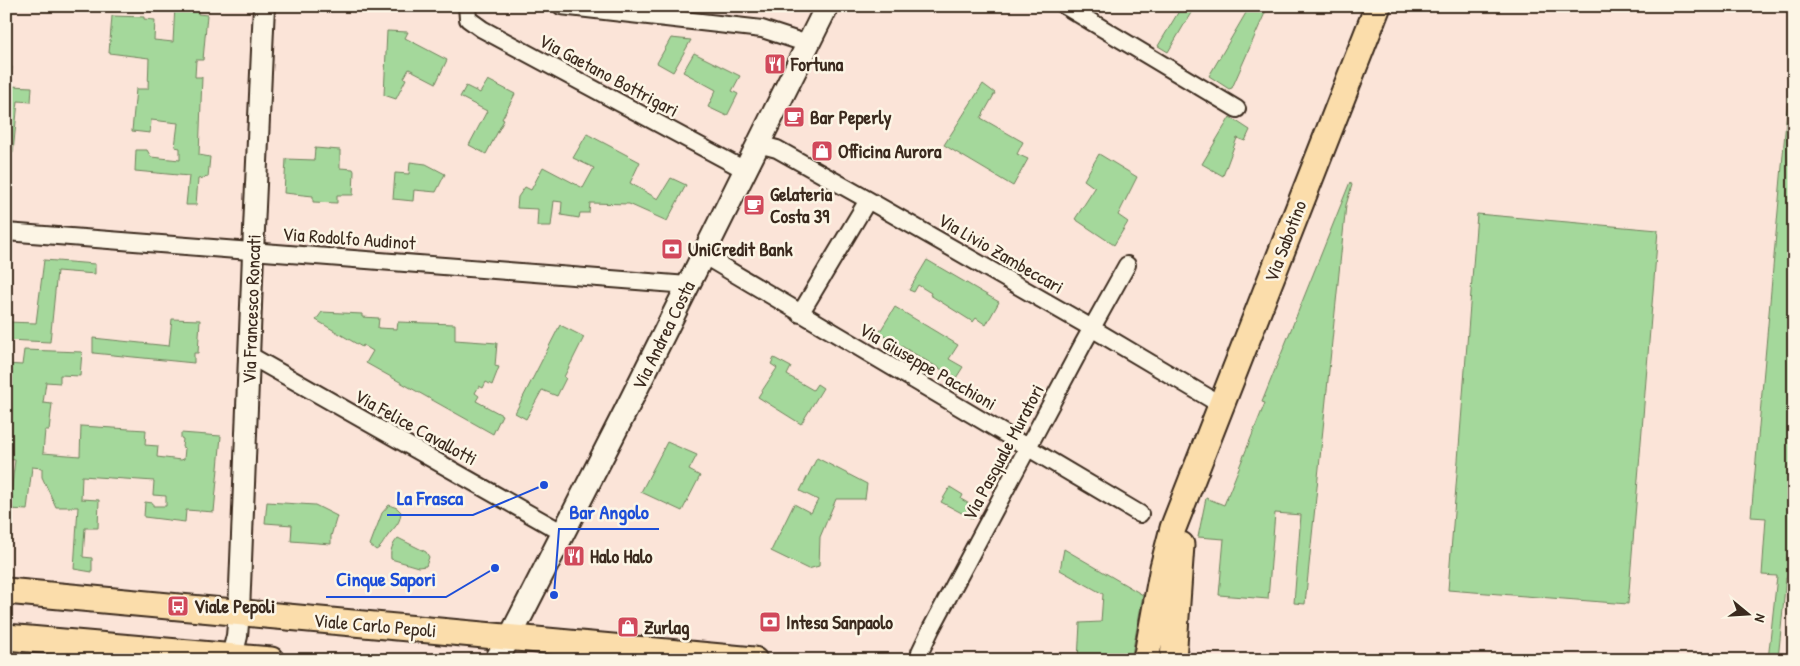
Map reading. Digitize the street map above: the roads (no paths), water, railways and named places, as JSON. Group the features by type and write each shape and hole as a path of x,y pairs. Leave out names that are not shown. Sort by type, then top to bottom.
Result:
{"main road":[{"name":"Via Andrea Costa","path":"496,660 510,637 563,533 827,6"},
{"name":"Via Sabotino","path":"1146,660 1167,548 1193,476 1378,6"},
{"name":"Via Sabotino","path":"1173,660 1182,539 1193,476"},
{"name":"Viale Carlo Pepoli","path":"6,591 754,660"},
{"path":"6,637 272,660"}],"street":[{"name":"Via Francesco Roncati","path":"240,612 264,6"},
{"name":"Via Gaetano Bottrigari","path":"467,6 468,19 482,29 745,170"},
{"path":"561,6 762,29 808,44"},
{"path":"1065,6 1237,108"},
{"name":"Via Livio Zambeccari","path":"758,144 777,149 868,200 1092,328 1221,405"},
{"path":"800,314 868,200"},
{"name":"Via Rodolfo Audinot","path":"6,232 688,285"},
{"name":"Via Giuseppe Pacchioni","path":"703,255 1140,514"},
{"name":"Via Pasquale Muratori","path":"920,660 920,652 931,628 1127,265"},
{"name":"Via Felice Cavallotti","path":"249,355 563,533"},
{"path":"232,656 240,612"}],"place":[{"name":"Fortuna","path":"775,64"},
{"name":"Bar Peperly","path":"794,117"},
{"name":"Officina Aurora","path":"822,151"},
{"name":"Gelateria Costa 39","path":"754,205"},
{"name":"UniCredit Bank","path":"672,249"},
{"name":"La Frasca","path":"544,485"},
{"name":"Halo Halo","path":"574,556"},
{"name":"Cinque Sapori","path":"495,568"},
{"name":"Bar Angolo","path":"554,595"},
{"name":"Viale Pepoli","path":"178,606"},
{"name":"Intesa Sanpaolo","path":"770,622"},
{"name":"Zurlag","path":"628,627"}]}
